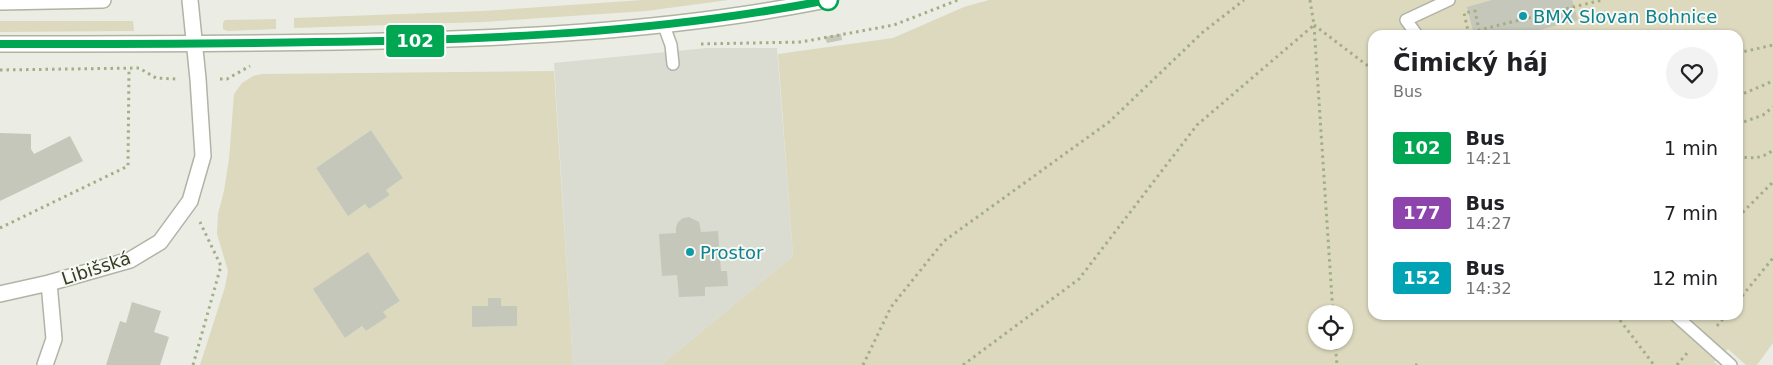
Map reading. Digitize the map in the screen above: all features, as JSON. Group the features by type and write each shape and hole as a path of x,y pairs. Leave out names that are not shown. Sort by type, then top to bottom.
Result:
{"main road":[{"path":"0,2 103,0"},
{"name":"Libišská","path":"0,294 49,283 130,260 160,242 190,201 203,156 190,0"},
{"path":"0,44 418,41 527,36 664,26 828,0"},
{"path":"46,365 54,339 49,283"}],"lane":[{"path":"1413,30 1406,20 1449,0"},
{"path":"664,26 671,45 673,64"},
{"path":"1681,320 1731,365"}],"path":[{"path":"894,25 958,0"},
{"path":"863,365 891,307 944,241 1109,122 1204,32 1244,0"},
{"path":"1469,30 1464,13 1475,11 1479,30 1602,0"},
{"path":"1309,1 1314,25 1333,305"},
{"path":"1314,25 1368,66"},
{"path":"963,365 1079,279 1197,125 1314,25"},
{"path":"1743,51 1773,45"},
{"path":"0,228 128,166 129,68"},
{"path":"1743,94 1773,81"},
{"path":"1743,122 1763,115 1773,107"},
{"path":"1743,157 1752,160 1773,150"},
{"path":"1743,212 1773,182"},
{"path":"190,201 221,266 193,365"},
{"path":"1743,295 1773,258"},
{"path":"1620,320 1654,365"},
{"path":"1336,350 1337,365"},
{"path":"1415,365 1420,365"}],"shaded area":[{"path":"643,0 729,0 646,11 483,22 294,28 294,18 483,11"},
{"path":"989,0 1773,0 1773,343 1757,365 1746,365 1728,349 1714,362 1718,365 661,365 793,256 778,54 893,38 964,7"},
{"path":"276,19 276,29 227,31 223,29 225,20"},
{"path":"0,21 133,21 134,31 0,32"},
{"path":"707,48 777,48 793,256 661,365 573,365 554,63"},
{"path":"554,71 573,365 200,365 225,287 228,271 217,234 218,214 229,159 234,94 242,83 253,76 262,74","holes":["371,130 403,178 386,190 390,195 369,209 365,204 348,215 316,168","368,253 400,301 383,312 386,317 366,331 362,326 345,338","488,298 500,298 501,306 517,306 517,326 472,327 472,307 488,306"]}],"building":[{"name":"BMX Slovan Bohnice","path":"1492,0 1572,0 1578,20 1539,30 1473,30 1467,7"},
{"path":"841,34 842,40 827,43 825,37"},
{"path":"371,130 403,178 386,190 390,195 369,209 365,204 348,216 316,168"},
{"path":"0,133 31,134 31,149 34,154 70,136 83,161 0,201"},
{"name":"Prostor","path":"689,217 699,222 701,232 718,231 721,271 727,271 728,286 705,287 705,296 679,297 677,275 662,276 659,234 676,233 678,222 683,218"},
{"path":"368,252 400,301 383,312 387,317 366,331 362,326 345,338 313,289"},
{"path":"488,298 501,298 501,306 517,306 517,326 472,327 472,306 488,306"},
{"path":"132,302 161,311 154,332 169,337 160,365 106,365 120,321 126,323"}],"bus line":[{"name":"102","path":"0,44 418,41 527,36 664,26 828,0"}],"place":[{"name":"BMX Slovan Bohnice","path":"1523,16"},
{"name":"Prostor","path":"690,252"}]}
